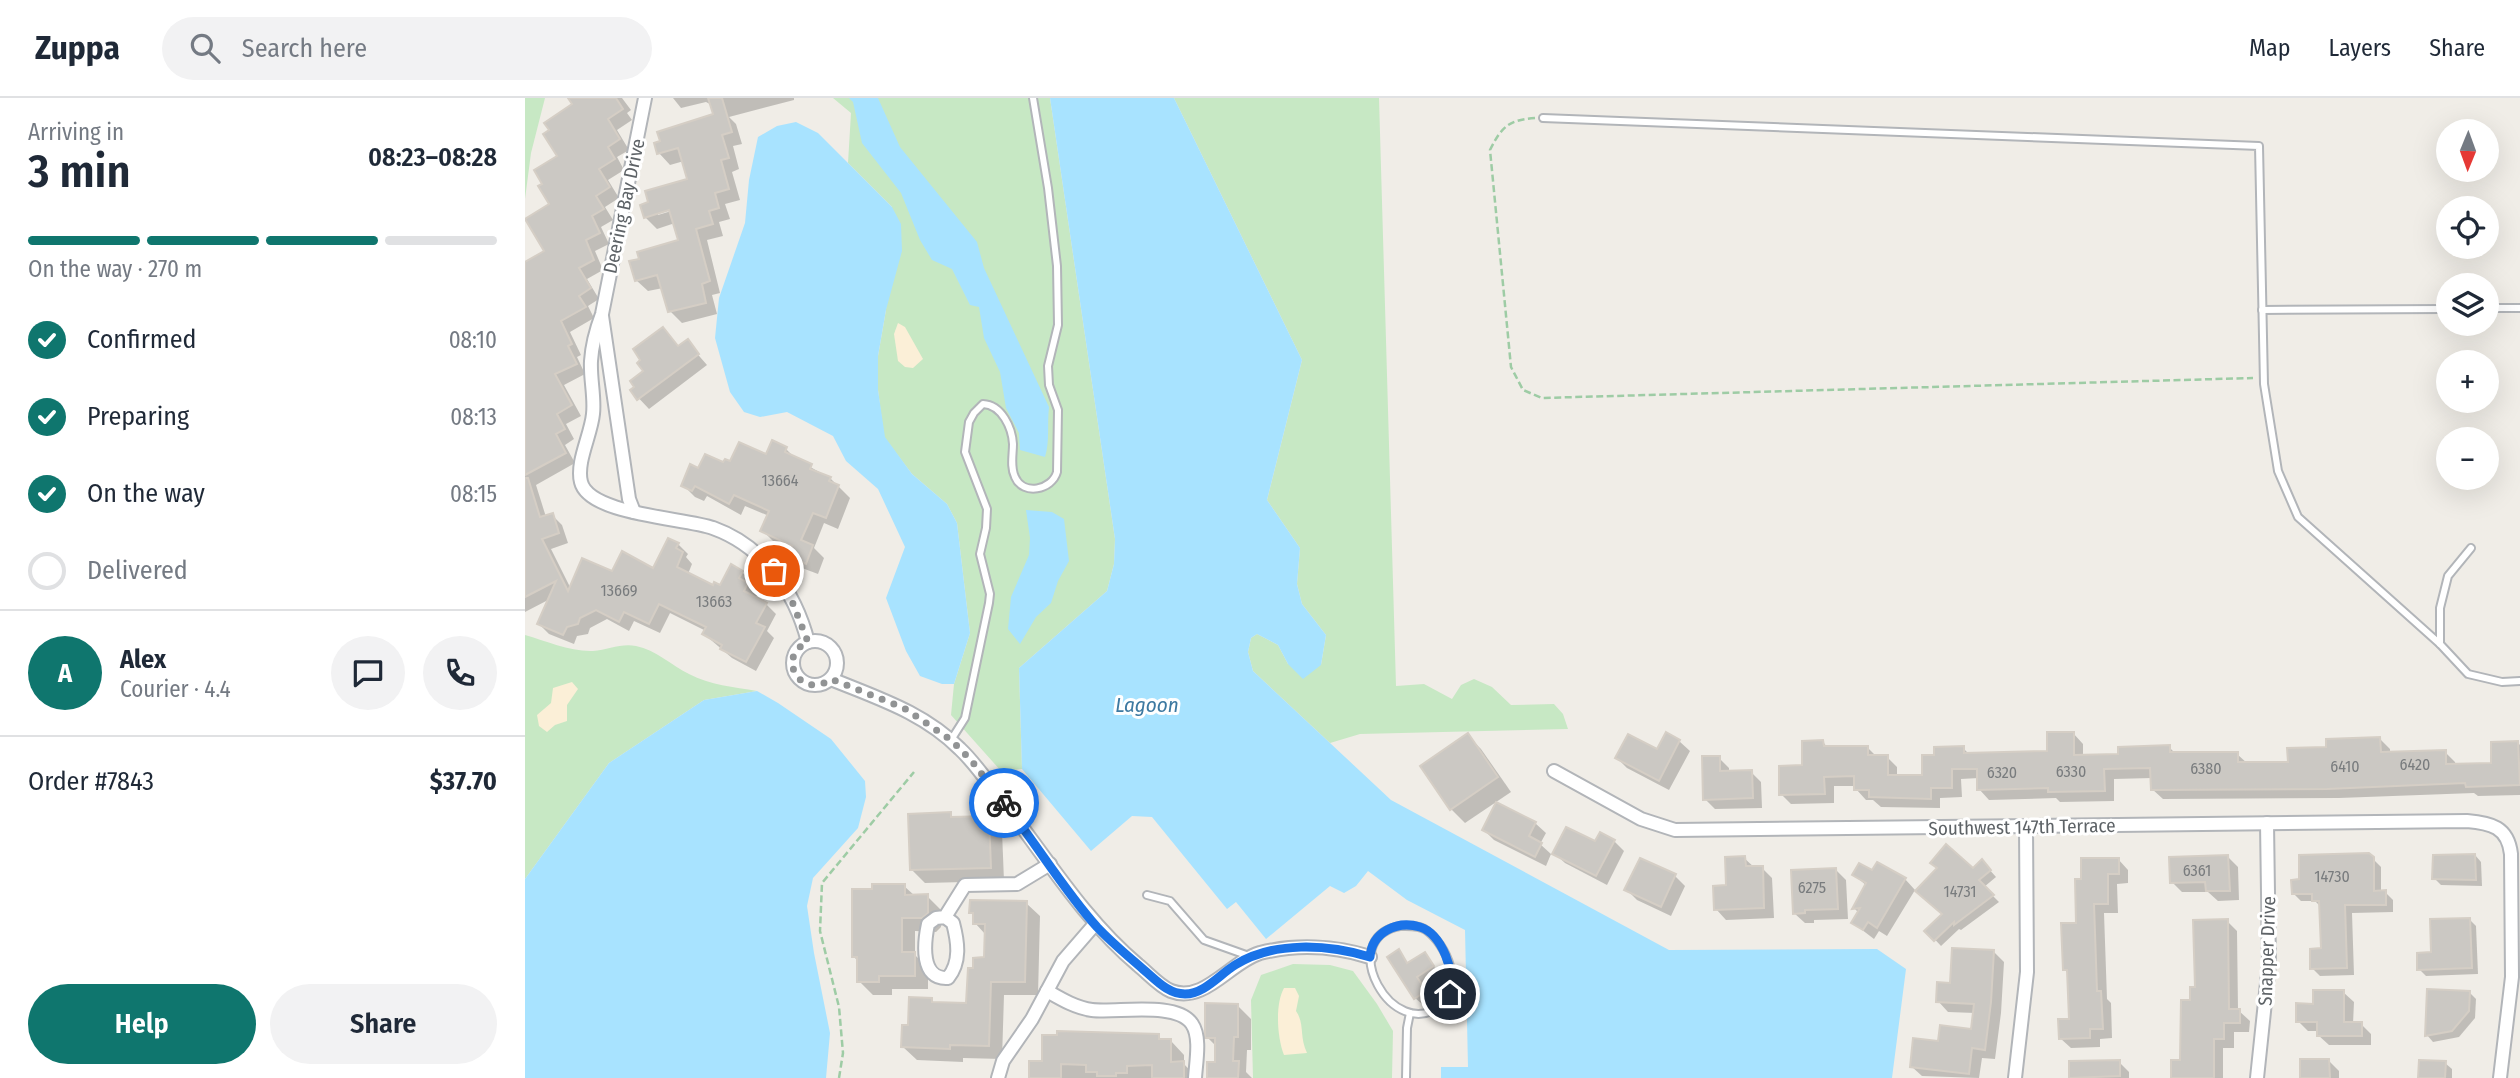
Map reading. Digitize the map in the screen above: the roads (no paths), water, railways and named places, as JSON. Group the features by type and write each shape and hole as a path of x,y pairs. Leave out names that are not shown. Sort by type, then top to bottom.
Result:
{"street":[{"name":"Deering Bay Drive","path":"645,98 602,314 592,349 593,414 582,463 581,485 595,497 646,517 697,523 714,528 746,545 774,571 788,591 808,642"},
{"name":"Deering Bay Drive","path":"602,314 629,499 634,512"},
{"path":"808,642 825,643 835,653 837,666 831,679 818,685 810,685 797,677 792,663 797,648 808,642"},
{"path":"831,679 904,708 951,740 971,760 1095,925 1167,989 1182,994 1201,990 1251,957 1276,951 1312,947 1345,949 1370,957"},
{"name":"Southwest 147th Terrace","path":"1554,771 1641,819 1675,830 2467,821 2486,824 2503,832 2511,851 2516,977"},
{"name":"Snapper Drive","path":"2256,1078 2269,964 2267,823"},
{"path":"2015,1078 2028,961 2026,827"},
{"path":"945,917 965,885 1017,884 1050,864"},
{"path":"945,917 953,923 957,958 948,978 939,979 930,973 926,962 925,939 928,924 936,918 945,917"},
{"path":"998,1078 1003,1061 1032,1019 1070,950 1095,925"},
{"path":"2500,1078 2516,977"},
{"path":"1047,991 1091,1010 1166,1011 1181,1014 1195,1030 1195,1078"}],"lane":[{"path":"951,740 965,718 990,594 980,554 987,509 965,452 967,432 974,413 983,404 988,404 1003,417 1012,436 1013,473 1020,484 1027,487 1044,487 1055,478 1057,472 1058,410 1049,385 1048,366 1058,326 1057,266 1034,98"},
{"path":"1543,118 2259,146 2263,378 2278,471 2298,517 2439,644 2468,674 2501,682 2520,681"},
{"path":"2499,308 2520,308"},
{"path":"2262,310 2436,309"},
{"path":"2439,644 2440,608 2448,576 2471,548"},
{"path":"1147,895 1170,901 1204,940 1251,957"},
{"path":"1400,926 1420,927 1434,937 1452,973 1450,994 1438,1008 1417,1014 1410,1013 1396,1007 1389,1000 1375,977 1370,957 1378,936 1389,928 1400,926"},
{"path":"1406,1078 1410,1013"}],"water":[{"path":"849,98 878,98 900,147 977,242 984,268 1049,407 1045,457 1020,450 1019,433 1006,408 1000,372 984,338 979,307 970,305 952,269 932,260 920,240 901,193 862,143 853,102"},
{"name":"Lagoon","path":"1050,98 1174,98 1302,360 1267,500 1300,548 1297,584 1302,604 1326,635 1321,665 1303,679 1288,664 1278,645 1257,634 1251,638 1248,652 1253,671 1391,800 1669,950 1877,949 1906,969 1892,1078 1441,1078 1441,1067 1468,1067 1465,930 1407,900 1368,871 1356,886 1344,893 1330,886 1266,939 1236,902 1227,909 1152,817 1132,816 1091,851 1022,769 1019,668 1107,591 1114,564 1115,539"},
{"path":"796,122 818,133 892,207 901,224 902,251 886,310 878,356 878,390 885,437 912,474 947,504 957,523 970,633 954,684 942,684 920,676 906,651 886,598 905,547 878,489 846,461 833,436 787,412 760,417 744,412 730,392 715,338 719,298 745,223 749,180 758,137 777,126"},
{"path":"1026,510 1052,512 1064,519 1069,561 1058,581 1051,603 1036,617 1020,644 1008,629 1011,597 1029,555 1030,538"},
{"path":"757,691 831,739 865,781 866,797 858,828 813,878 807,906 830,1033 826,1078 525,1078 525,879 609,763 704,700"}]}
